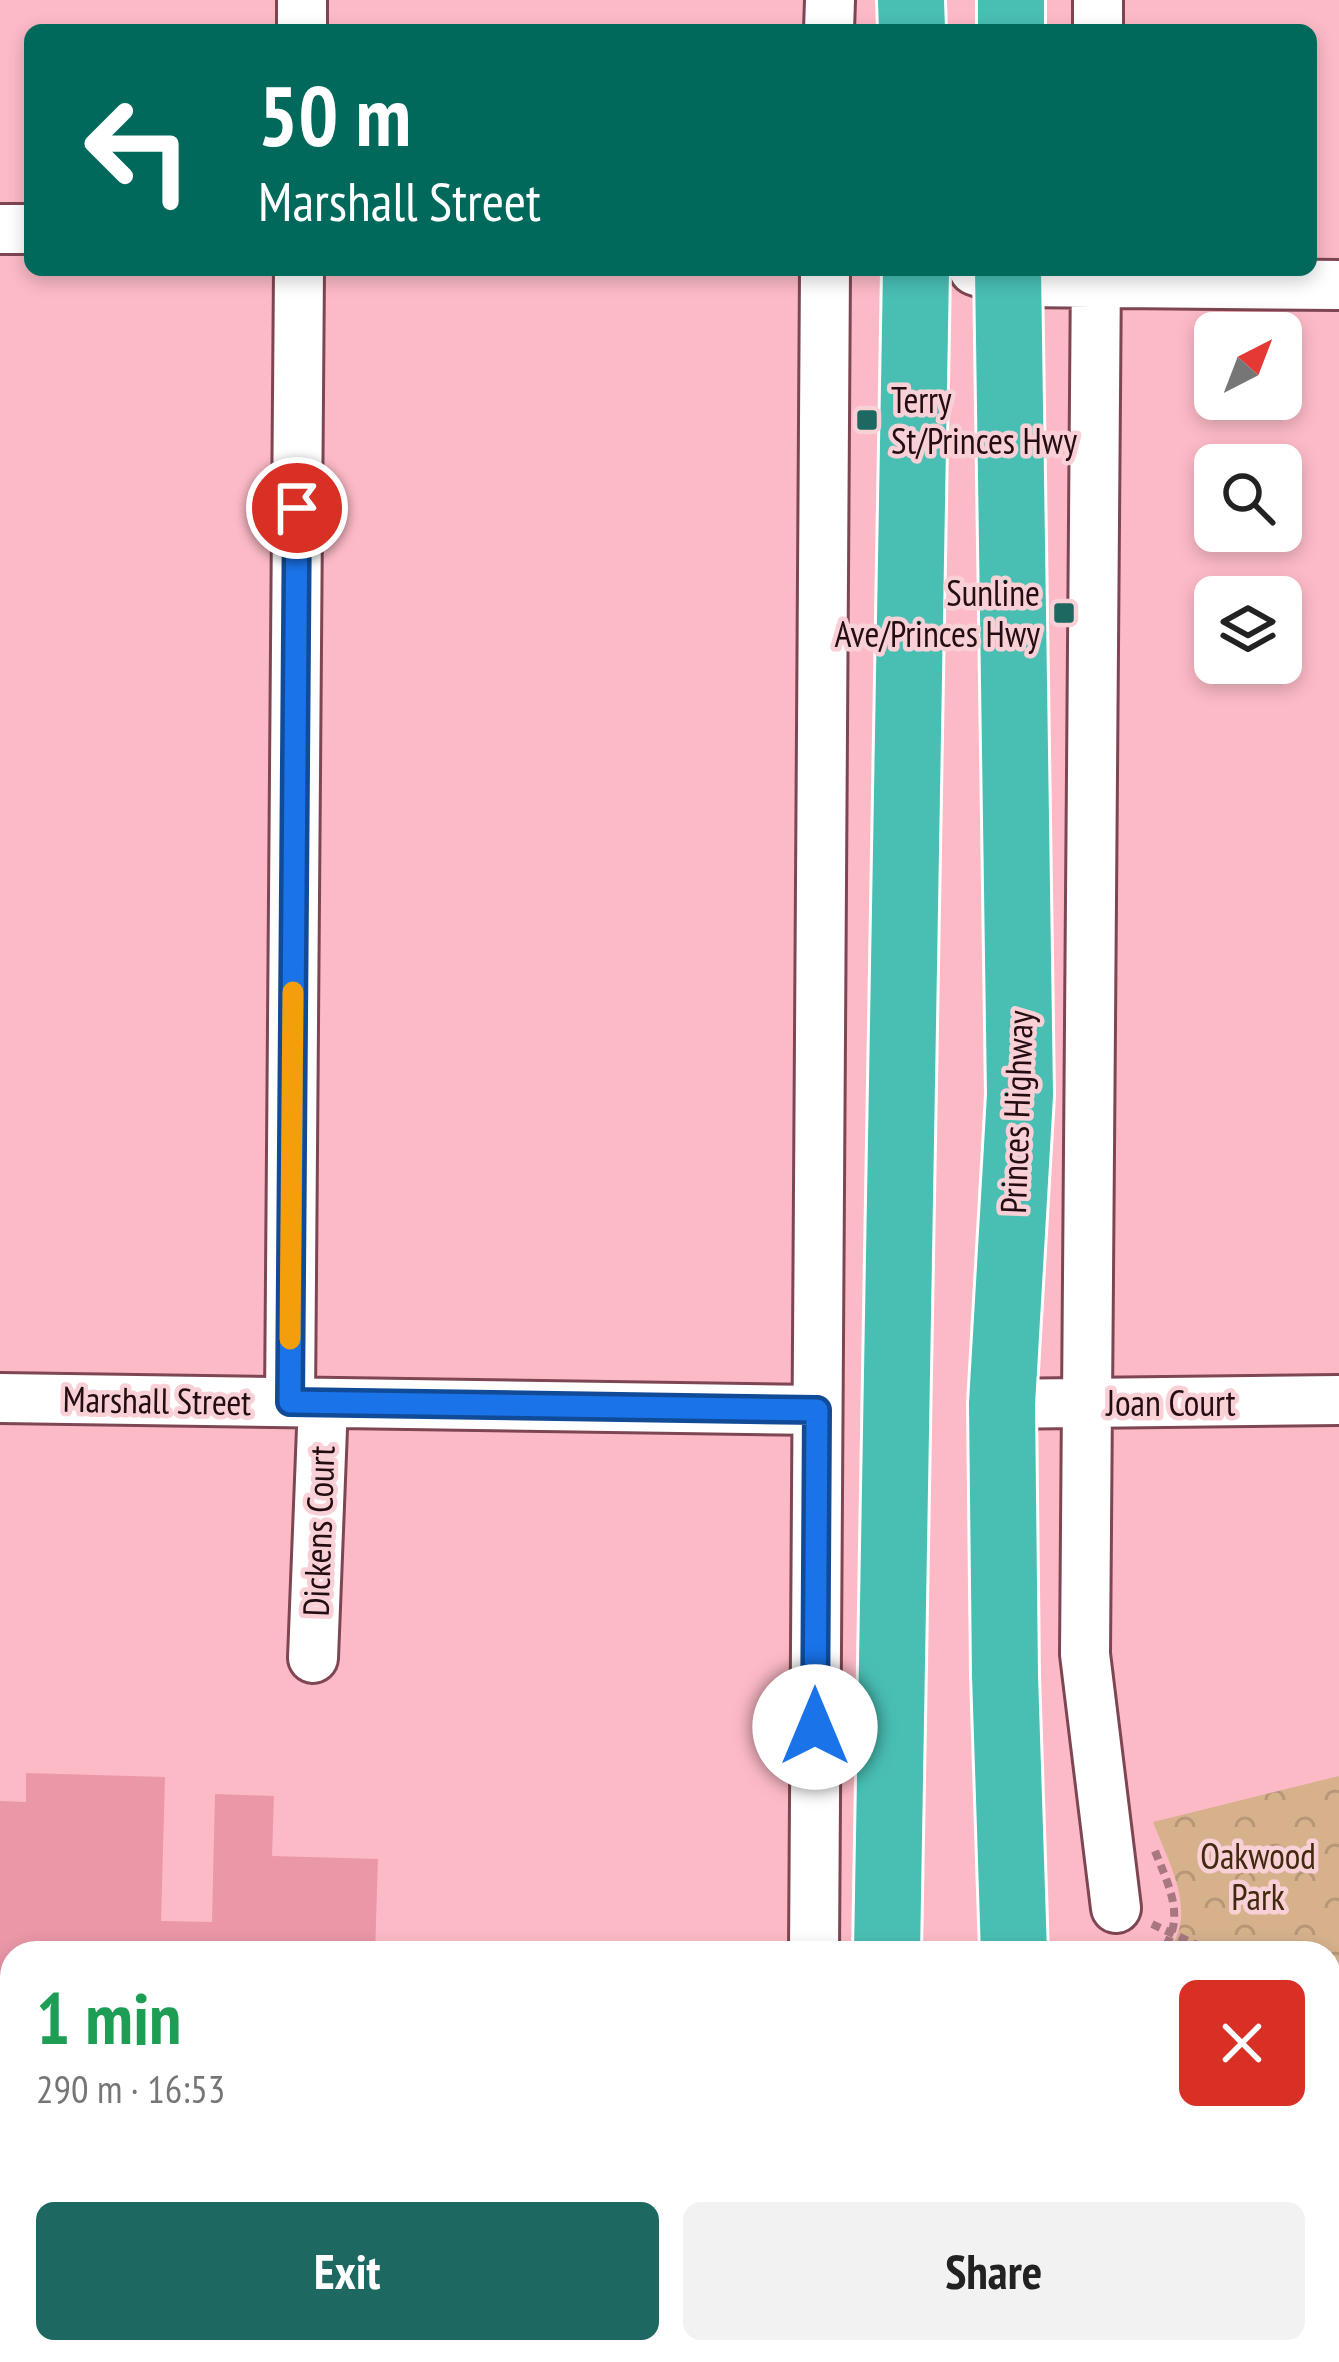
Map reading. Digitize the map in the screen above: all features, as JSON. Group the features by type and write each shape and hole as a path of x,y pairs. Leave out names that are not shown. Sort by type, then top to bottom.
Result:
{"highway":[{"path":"887,1941 916,276"},
{"name":"Princes Highway","path":"997,276 1021,1094 1003,1404 1013,1941"}],"street":[{"name":"Dickens Court","path":"299,276 306,1402 313,1658"},
{"path":"814,1941 825,276"},
{"path":"1063,276 1339,285"},
{"name":"Princes Highway","path":"1096,277 1085,1654 1115,1908"},
{"name":"Marshall Street","path":"0,1398 817,1410"},
{"name":"Joan Court","path":"1003,1404 1339,1400"}],"path":[{"path":"1151,1842 1172,1893 1176,1916 1169,1941"},
{"path":"1115,1908 1188,1941"}],"green space":[{"name":"Oakwood Park","path":"1339,1776 1339,1941 1174,1941 1181,1922 1178,1888 1153,1822"}],"building":[{"path":"26,1773 165,1777 161,1921 212,1922 215,1794 274,1796 272,1856 378,1859 375,1941 0,1941 0,1801 26,1802"}],"slow traffic":[{"path":"290,1339 293,992"}],"place":[{"name":"Terry St/Princes Hwy","path":"867,420"},
{"name":"Sunline Ave/Princes Hwy","path":"1064,613"}],"route":[{"path":"297,508 290,1402 817,1410 815,1727"}]}
